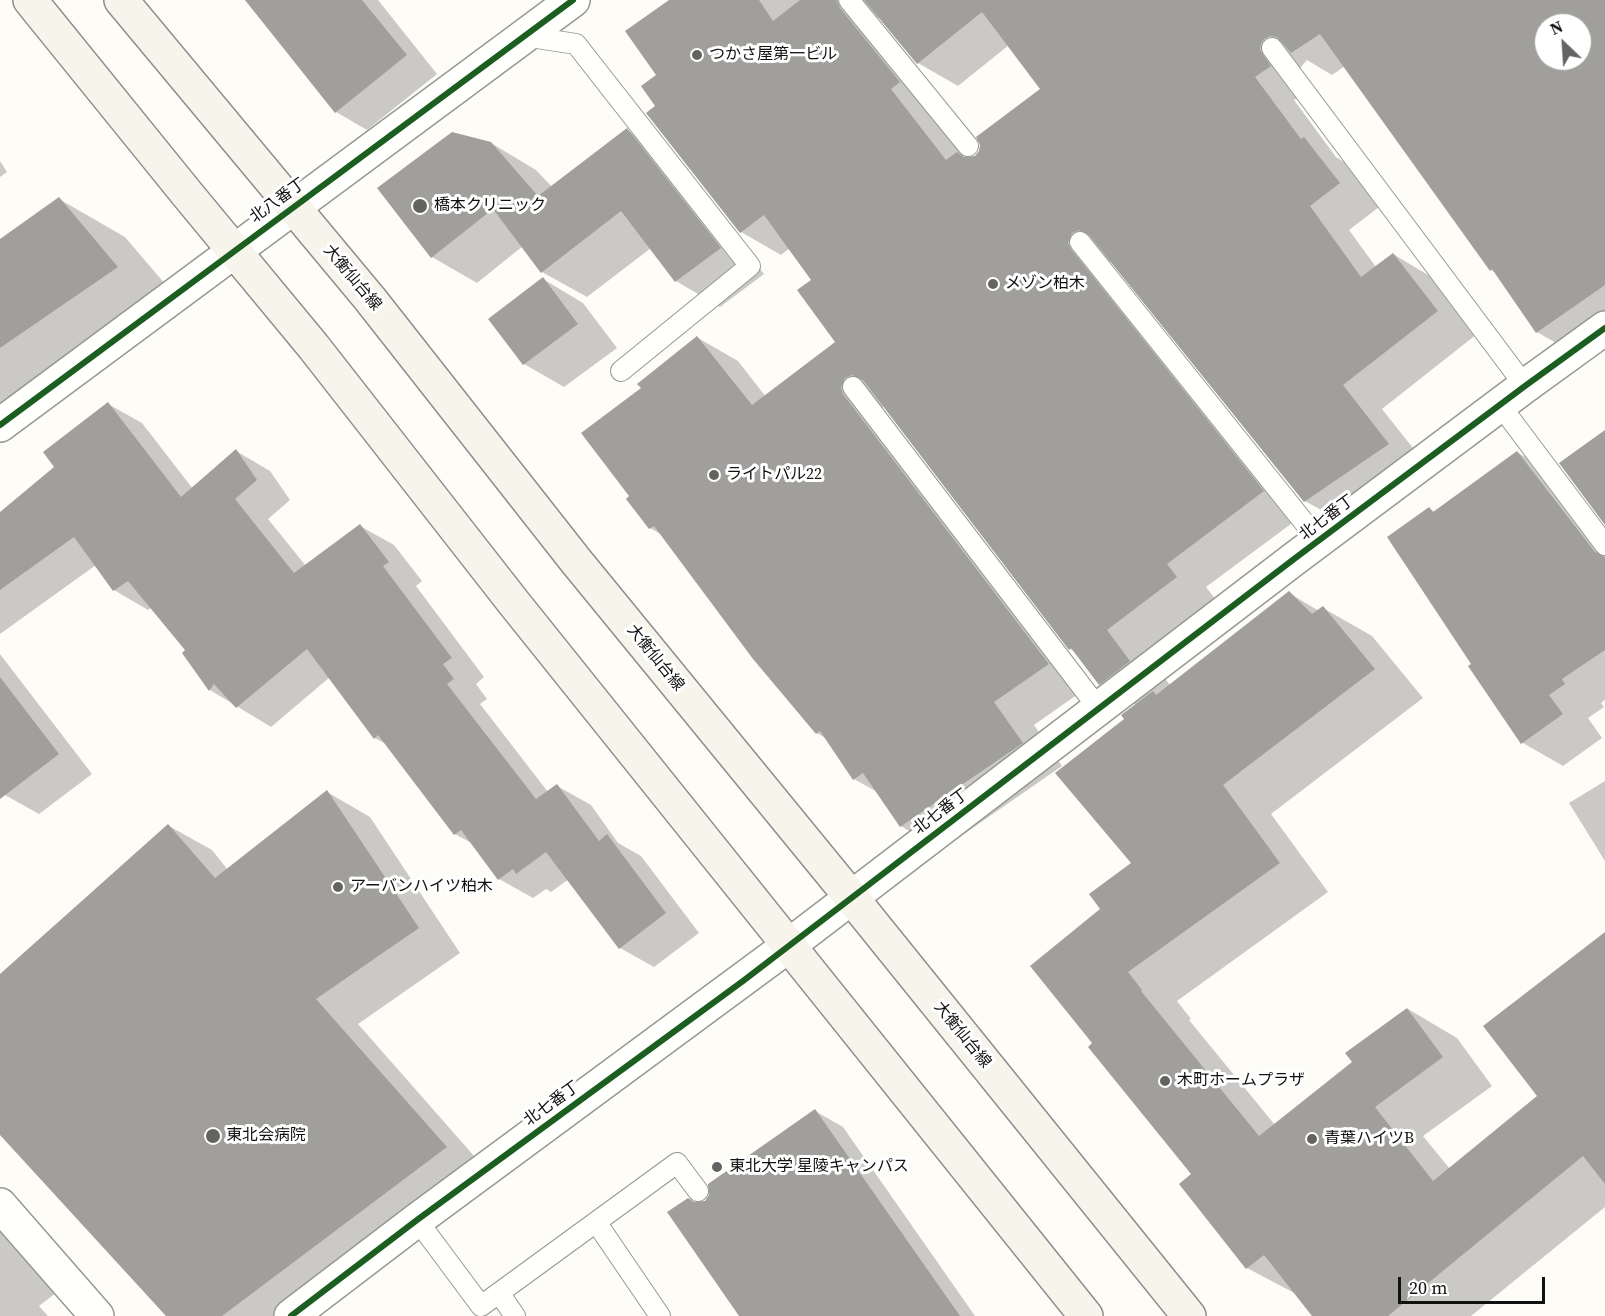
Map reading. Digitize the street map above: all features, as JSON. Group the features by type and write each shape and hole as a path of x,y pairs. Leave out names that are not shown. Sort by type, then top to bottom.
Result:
{"main road":[{"path":"30,0 313,346 521,612 1086,1316"},
{"name":"大衡仙台線","path":"121,0 370,298 576,561 1189,1316"}],"street":[{"name":"北八番丁","path":"0,425 573,0"},
{"name":"北七番丁","path":"291,1316 788,946 1318,541 1605,328"},
{"path":"0,1205 97,1316"}],"lane":[{"path":"849,0 968,146"},
{"path":"524,36 576,44 750,266 621,371"},
{"path":"1272,48 1512,395 1605,545"},
{"path":"1080,242 1318,541"},
{"path":"853,387 1098,709"},
{"path":"417,1220 474,1311 677,1163 698,1191"},
{"path":"596,1222 660,1316"},
{"path":"499,1293 515,1316"}],"building":[{"path":"245,0 362,0 407,55 335,113"},
{"path":"669,0 759,0 773,21 800,0 837,0 840,8 900,82 891,89 946,160 957,152 964,157 975,156 980,145 976,137 1040,89 982,12 917,64 864,0 1605,0 1605,285 1536,333 1492,269 1490,271 1320,34 1291,53 1277,37 1270,36 1264,39 1260,50 1271,66 1255,77 1301,139 1304,137 1340,183 1310,206 1361,277 1393,253 1438,311 1343,385 1389,444 1304,502 1089,235 1079,230 1072,233 1068,243 1071,249 1264,491 1167,564 1177,577 1107,630 1130,661 1099,685 1071,648 1069,650 863,380 852,375 845,378 841,388 843,394 1049,664 994,702 1023,743 900,827 863,773 853,780 820,731 816,734 753,659 654,526 649,529 626,499 629,496 581,433 641,388 637,384 697,336 752,405 835,342 797,290 811,280 764,215 740,233 646,113 655,106 641,86 656,75 625,31"},
{"path":"627,128 721,248 675,282 621,211 541,273 493,209 431,258 377,188 452,132 491,142 538,196"},
{"path":"59,197 118,267 0,348 0,239"},
{"path":"543,277 578,324 523,365 488,319"},
{"path":"108,402 181,497 236,449 257,480 235,499 294,573 360,524 389,562 383,566 452,658 443,664 454,679 447,684 536,799 557,784 599,841 607,834 666,913 619,949 546,852 516,874 513,869 498,880 461,830 454,835 378,735 374,739 307,649 236,708 214,684 209,691 182,653 185,650 128,581 113,591 74,537 0,590 0,512 54,467 43,452"},
{"path":"1605,430 1605,525 1559,463"},
{"path":"1517,451 1595,552 1605,557 1605,650 1562,679 1565,684 1549,695 1563,714 1521,744 1468,666 1471,664 1387,537 1429,507 1433,512"},
{"path":"1289,591 1312,614 1323,606 1375,669 1223,785 1280,863 1128,972 1259,1136 1352,1062 1345,1053 1407,1008 1443,1057 1375,1107 1433,1181 1537,1096 1483,1026 1605,932 1605,1184 1583,1156 1388,1316 1312,1316 1264,1255 1246,1269 1179,1184 1191,1174 1088,1047 1092,1043 1030,966 1100,909 1089,894 1131,863 1055,773 1124,719 1121,715 1153,691 1156,695"},
{"path":"0,677 59,754 0,799"},
{"path":"327,790 419,928 316,999 447,1147 222,1316 166,1316 0,1135 0,974 168,824 215,878"},
{"path":"815,1109 960,1316 739,1316 667,1212 688,1198 694,1202 705,1201 709,1195 708,1184"}],"cycle path":[{"path":"0,425 573,0"},
{"path":"291,1316 417,1220 743,981 1294,559 1605,328"}],"place":[{"name":"つかさ屋第一ビル","path":"697,55"},
{"name":"橋本クリニック","path":"420,206"},
{"name":"メゾン柏木","path":"993,284"},
{"name":"ライトパル22","path":"714,475"},
{"name":"アーバンハイツ柏木","path":"338,887"},
{"name":"木町ホームプラザ","path":"1165,1081"},
{"name":"東北会病院","path":"213,1136"},
{"name":"青葉ハイツB","path":"1312,1139"},
{"name":"東北大学 星陵キャンパス","path":"717,1167"}]}
